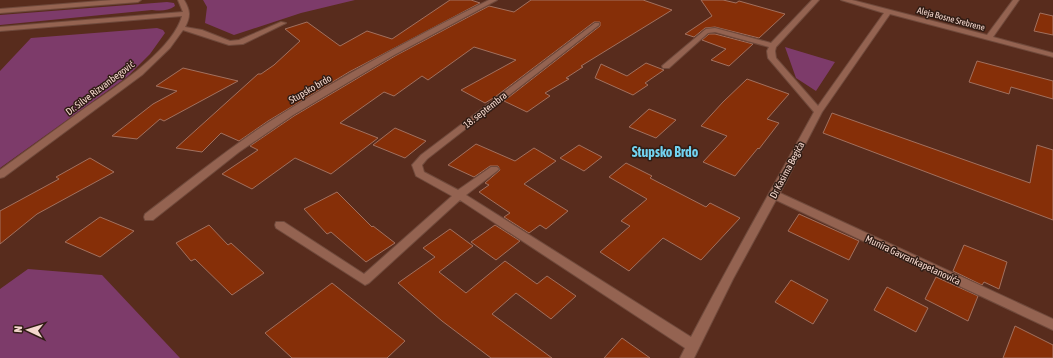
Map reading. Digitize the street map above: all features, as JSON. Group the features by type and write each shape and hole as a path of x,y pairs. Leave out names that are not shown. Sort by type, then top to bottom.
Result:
{"street":[{"path":"0,11 138,0"},
{"path":"0,29 186,14 181,0"},
{"name":"Stupsko brdo","path":"149,217 225,158 290,113 429,32 494,0"},
{"path":"816,0 773,46 771,51 772,58 818,112"},
{"name":"Aleja Bosne Srebrene","path":"844,0 1053,55"},
{"path":"989,38 1016,0"},
{"name":"Dr Kasima Begića","path":"687,358 728,277 818,112 888,12"},
{"name":"Dr. Silve Rizvanbegović","path":"0,175 139,73 157,56 182,28 186,14"},
{"path":"182,28 229,43 234,43 240,42 283,23"},
{"name":"18. septembra","path":"597,24 424,157 417,165 420,174 459,195 693,346"},
{"path":"666,66 709,30 715,30 773,46"},
{"path":"280,225 365,280 459,195 494,169"},
{"name":"Munira Gavrankapetanovića","path":"774,195 1053,326"}],"shaded area":[{"path":"203,0 355,0 301,13 234,35 205,23 207,7"},
{"path":"167,2 174,3 175,6 164,10 0,25 0,15"},
{"path":"157,28 163,30 165,33 150,54 127,77 0,168 0,71 31,38"},
{"path":"785,47 835,62 816,91 796,78"},
{"path":"28,269 102,275 180,358 0,358 0,289"}],"building":[{"path":"450,0 471,0 480,3 349,72 268,121 239,141 221,133 202,152 176,148 258,74 261,74 274,65 300,41 285,29 307,22 340,46 367,31 392,39"},
{"path":"531,0 643,0 672,10 581,66 583,67 566,78 569,79 545,93 550,96 527,112 504,101 600,26 600,22 594,22 485,103 461,90 516,60 474,47 428,80 422,76 394,96 384,92 340,123 378,138 331,174 295,158 252,189 222,174 258,150 250,146 294,116 395,56 489,6 514,12"},
{"path":"701,0 723,0 736,3 739,1 785,14 759,38 715,27 705,28 694,37 685,34 712,16"},
{"path":"1040,13 1053,16 1053,35 1034,31"},
{"path":"709,34 715,34 753,44 729,66 711,60 726,49 702,40"},
{"path":"977,61 1053,81 1053,99 1011,87 1009,94 969,82"},
{"path":"646,63 664,70 645,83 648,85 633,95 595,78 601,64 627,76"},
{"path":"183,68 238,81 164,121 160,119 137,139 112,136 153,104 177,91 156,86"},
{"path":"747,79 789,94 767,119 779,123 759,149 758,148 735,176 703,162 727,136 701,126"},
{"path":"649,109 676,120 656,138 629,127"},
{"path":"832,113 1030,183 1037,145 1053,150 1053,220 823,133"},
{"path":"395,128 426,141 405,158 373,145"},
{"path":"476,144 515,161 534,148 556,161 524,184 568,211 546,229 540,225 529,233 504,217 510,213 479,192 489,185 485,183 500,170 498,166 490,166 474,177 448,165"},
{"path":"579,145 602,157 584,171 560,158"},
{"path":"90,158 114,172 37,214 0,244 0,211 59,179 56,177"},
{"path":"626,163 652,176 650,178 706,207 710,203 740,218 701,260 663,238 629,271 600,252 630,226 621,221 647,199 609,177"},
{"path":"337,192 372,227 373,226 395,243 366,262 331,232 327,234 304,209"},
{"path":"799,214 859,241 849,260 788,231"},
{"path":"100,217 134,231 100,257 65,242"},
{"path":"209,225 228,245 231,243 264,273 232,295 195,259 191,261 176,243"},
{"path":"495,225 520,241 496,260 471,242"},
{"path":"450,229 473,246 439,272 466,293 505,261 537,284 547,276 576,296 551,319 516,293 492,314 552,358 491,358 442,321 398,283 435,257 423,248"},
{"path":"964,245 1007,262 999,289 984,282 982,285 953,271"},
{"path":"936,277 978,296 968,321 925,299"},
{"path":"791,280 828,300 813,324 775,302"},
{"path":"332,283 405,341 387,358 292,358 265,333"},
{"path":"887,287 928,308 916,332 874,310"},
{"path":"1015,326 1053,345 1053,358 1003,358"},
{"path":"622,338 650,358 604,358"}],"district":[{"name":"Stupsko Brdo","path":"665,152"}]}
